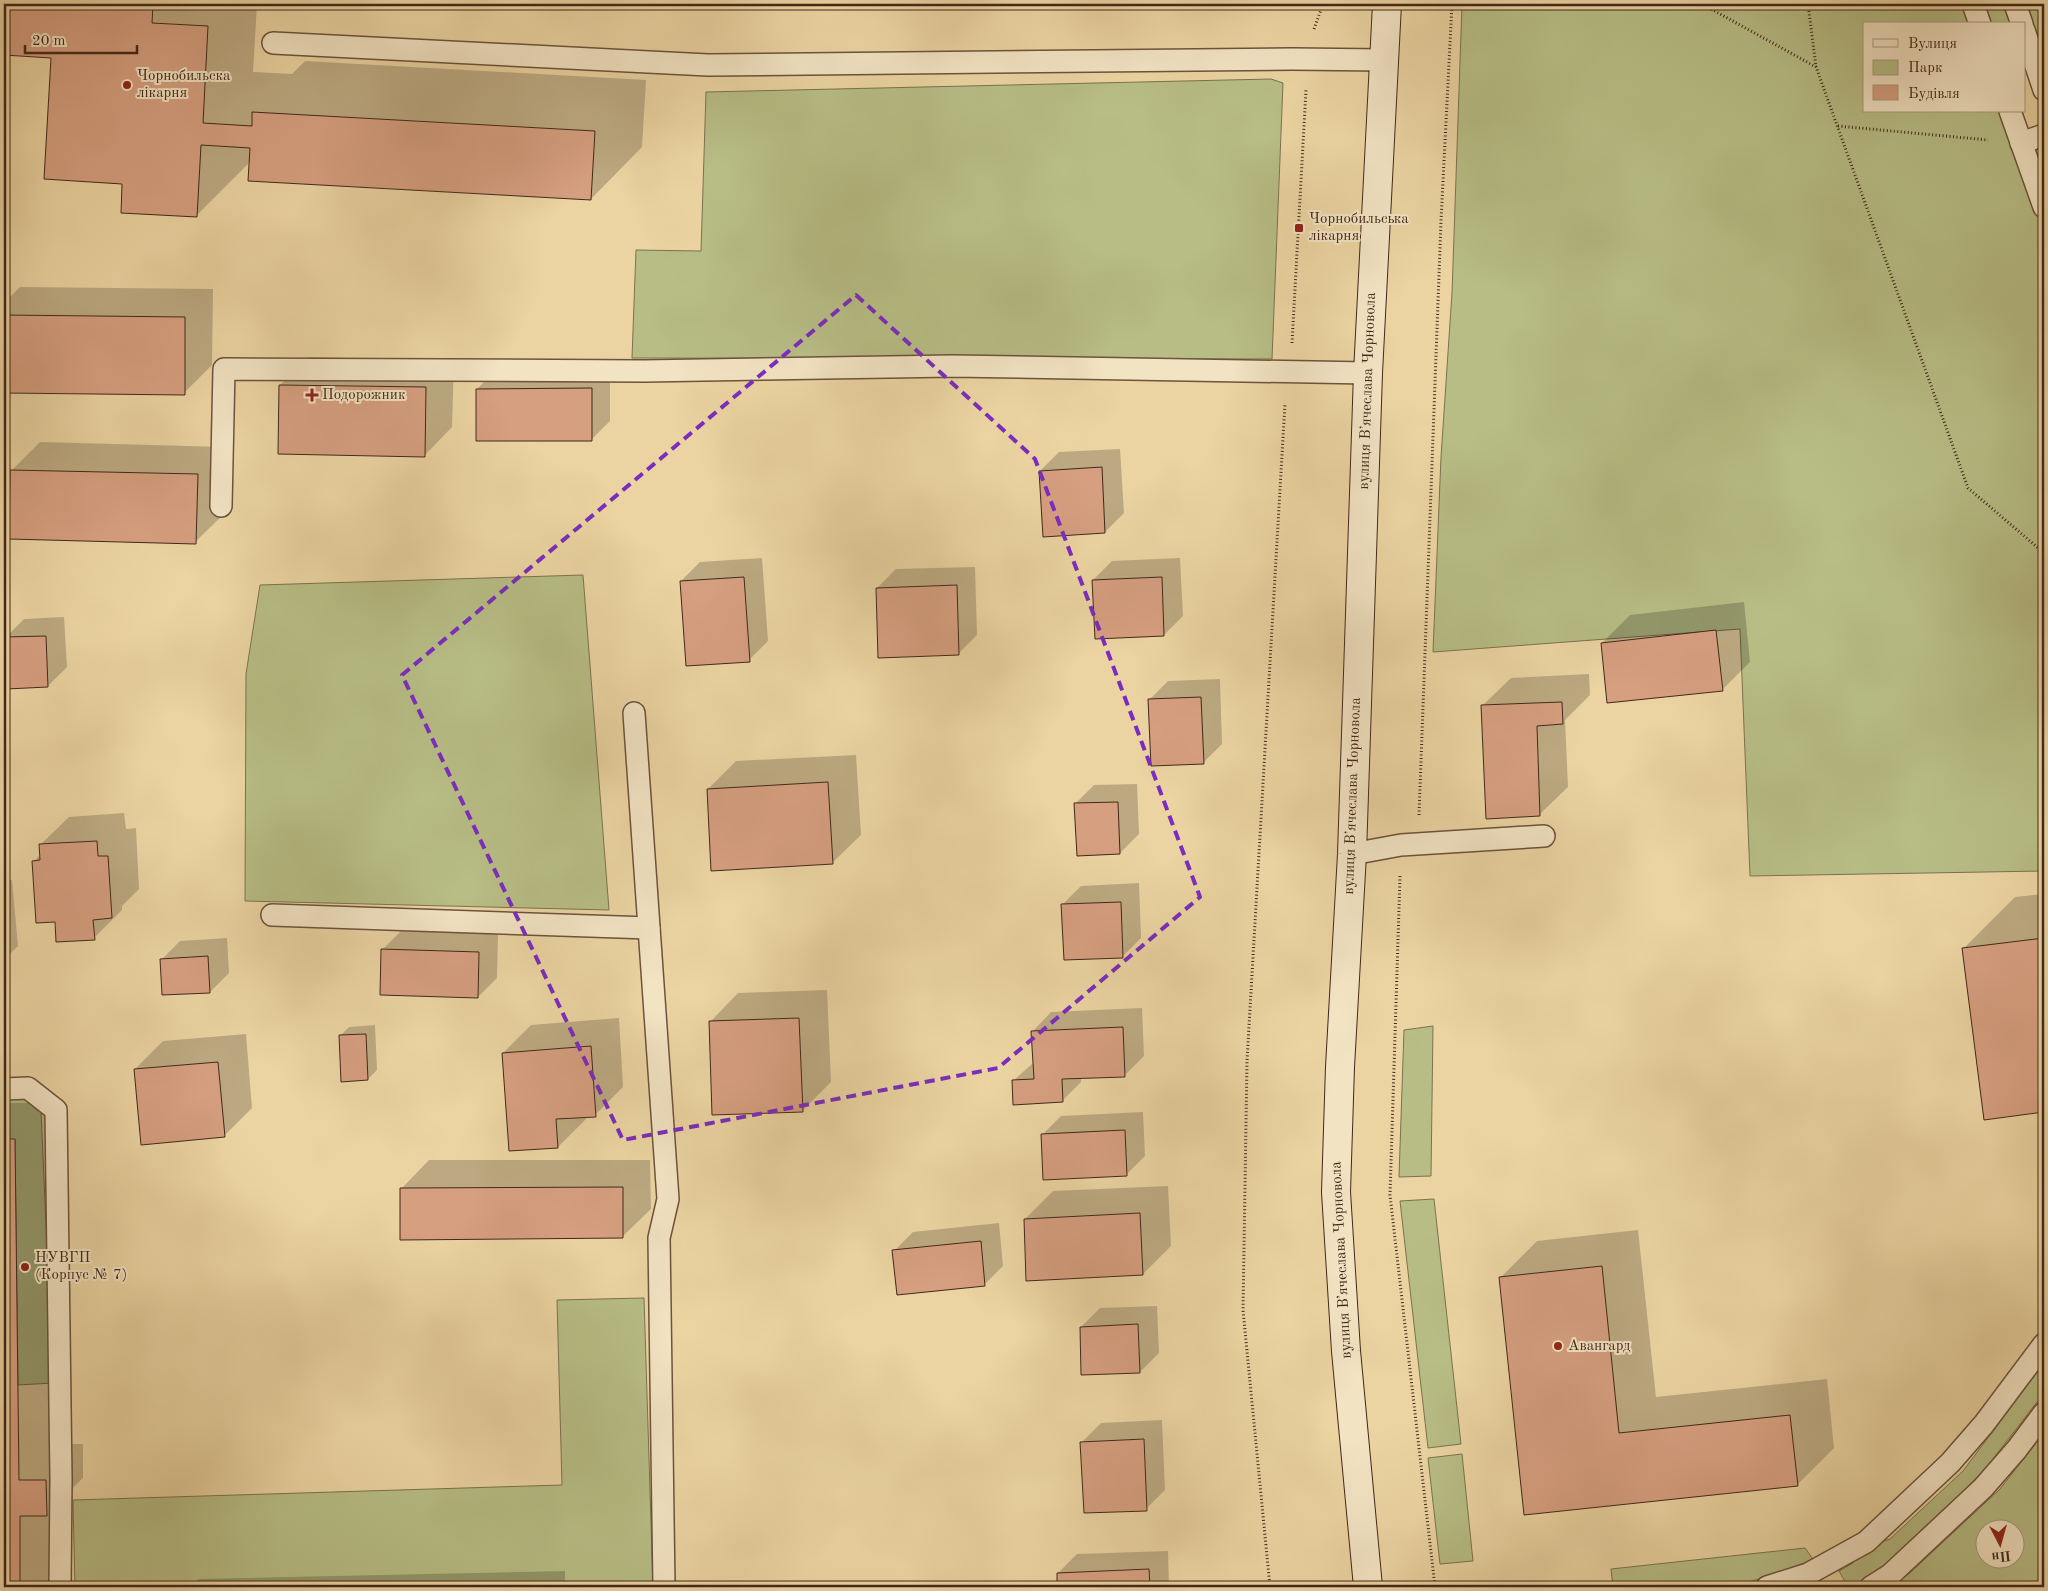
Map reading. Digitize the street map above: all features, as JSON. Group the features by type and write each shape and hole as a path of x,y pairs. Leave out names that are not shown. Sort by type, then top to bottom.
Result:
{"main road":[{"name":"вулиця Вʼячеслава Чорновола","path":"1368,1587 1346,1351 1336,1192 1340,1067 1352,854 1368,373 1387,4"}],"lane":[{"path":"1973,4 1979,22"},
{"path":"2015,4 2021,22"},
{"path":"2026,36 2044,90"},
{"path":"273,43 708,65 1292,59 1384,60"},
{"path":"2010,112 2044,207"},
{"path":"2021,142 2044,135"},
{"path":"221,506 224,368 644,371 952,366 1368,373"},
{"path":"634,713 668,1199 659,1238 664,1587"},
{"path":"1352,854 1401,845 1544,836"},
{"path":"272,915 649,928"},
{"path":"4,1088 28,1088 56,1110 61,1480 60,1587"},
{"path":"1767,1587 1808,1574 1866,1542 1956,1456 1984,1424 2044,1344"},
{"path":"1871,1587 1890,1575 1983,1488 2017,1449 2044,1413"}],"path":[{"path":"1313,32 1323,4"},
{"path":"1435,1587 1390,1195 1401,845 1419,816 1442,211 1452,4"},
{"path":"1702,4 1816,67"},
{"path":"1808,4 1816,67 1968,488 2044,553"},
{"path":"1270,1587 1243,1310 1248,1052 1287,377 1291,371 1306,86"},
{"path":"1837,126 2021,142"}],"highlighted area":[{"path":"856,295 1035,459 1200,897 998,1068 623,1140 402,675"}],"green space":[{"path":"1462,4 1966,4 1971,22 1863,22 1863,112 2002,112 2032,194 2044,234 2044,871 1750,876 1740,629 1433,652 1441,457 1452,293"},
{"path":"1983,4 2003,4 2009,22 1989,22"},
{"path":"2026,4 2044,4 2044,58"},
{"path":"1271,79 1283,83 1272,359 632,358 636,250 701,251 706,92"},
{"path":"583,575 609,910 245,901 246,674 260,585"},
{"path":"1433,1026 1431,1176 1399,1177 1404,1030"},
{"path":"27,1098 41,1111 53,1383 18,1385 15,1140 4,1139 4,1099"},
{"path":"1434,1199 1461,1444 1428,1448 1400,1201"},
{"path":"644,1298 653,1587 75,1587 73,1500 562,1485 557,1300"},
{"path":"2044,1363 2044,1393 1986,1468 1899,1556 1872,1576 1848,1587 1839,1571 1853,1563 1847,1554 1890,1539 1963,1471"},
{"path":"2044,1433 2044,1587 1889,1587 1910,1573 2000,1489"},
{"path":"1462,1454 1473,1561 1440,1564 1428,1458"},
{"path":"1805,1548 1815,1562 1732,1587 1613,1587 1611,1569"}],"building":[{"name":"Чорнобильска лікарня","path":"4,4 153,4 152,23 208,26 203,123 252,126 252,112 595,131 591,200 248,181 250,148 201,145 197,217 121,213 122,184 44,179 51,58 4,55"},
{"path":"4,315 185,317 185,395 4,393"},
{"path":"279,385 426,387 425,457 278,454"},
{"path":"592,388 592,441 476,441 476,389"},
{"path":"1102,467 1105,533 1043,537 1039,471"},
{"path":"10,470 198,474 196,544 9,539"},
{"path":"744,577 750,662 686,666 680,581"},
{"path":"1162,577 1164,636 1095,639 1092,580"},
{"path":"957,585 959,655 878,658 876,588"},
{"path":"1716,630 1723,691 1607,703 1601,643"},
{"path":"46,636 48,687 6,689 4,637"},
{"path":"1201,697 1204,764 1151,766 1148,699"},
{"path":"1562,702 1563,724 1537,726 1540,816 1486,819 1481,705"},
{"path":"828,782 833,864 711,871 707,789"},
{"path":"1118,802 1120,854 1077,856 1074,803"},
{"path":"97,841 98,856 108,856 112,918 93,920 95,940 56,942 55,922 36,923 32,861 40,860 39,844"},
{"path":"1121,902 1123,958 1064,960 1061,904"},
{"path":"2044,938 2044,1112 1984,1120 1962,948"},
{"path":"381,949 479,952 478,998 380,995"},
{"path":"208,956 210,993 162,995 160,959"},
{"path":"799,1018 803,1112 712,1115 709,1021"},
{"path":"1123,1027 1125,1077 1062,1079 1063,1102 1013,1105 1012,1080 1034,1079 1031,1031"},
{"path":"366,1034 368,1080 341,1082 339,1035"},
{"path":"591,1046 596,1117 556,1119 558,1148 509,1151 502,1053"},
{"path":"218,1062 225,1137 141,1145 134,1069"},
{"path":"1125,1130 1127,1176 1043,1180 1041,1134"},
{"path":"4,1139 15,1139 19,1480 46,1480 47,1516 20,1516 20,1587 4,1587"},
{"path":"623,1187 623,1238 400,1240 400,1188"},
{"path":"1140,1213 1143,1275 1026,1281 1024,1219"},
{"path":"981,1241 985,1286 897,1295 892,1250"},
{"name":"Авангард","path":"1602,1266 1619,1433 1790,1415 1798,1486 1524,1515 1499,1277"},
{"path":"1138,1324 1140,1373 1081,1375 1080,1327"},
{"path":"1144,1439 1147,1511 1084,1513 1080,1442"},
{"path":"1149,1569 1150,1587 1057,1587 1057,1573"}],"place":[{"name":"Чорнобильска лікарня","path":"127,85"},
{"name":"Чорнобильська лікарня","path":"1299,228"},
{"name":"Подорожник","path":"312,395"},
{"name":"НУВГП (Корпус № 7)","path":"25,1267"},
{"name":"Авангард","path":"1558,1346"}]}
